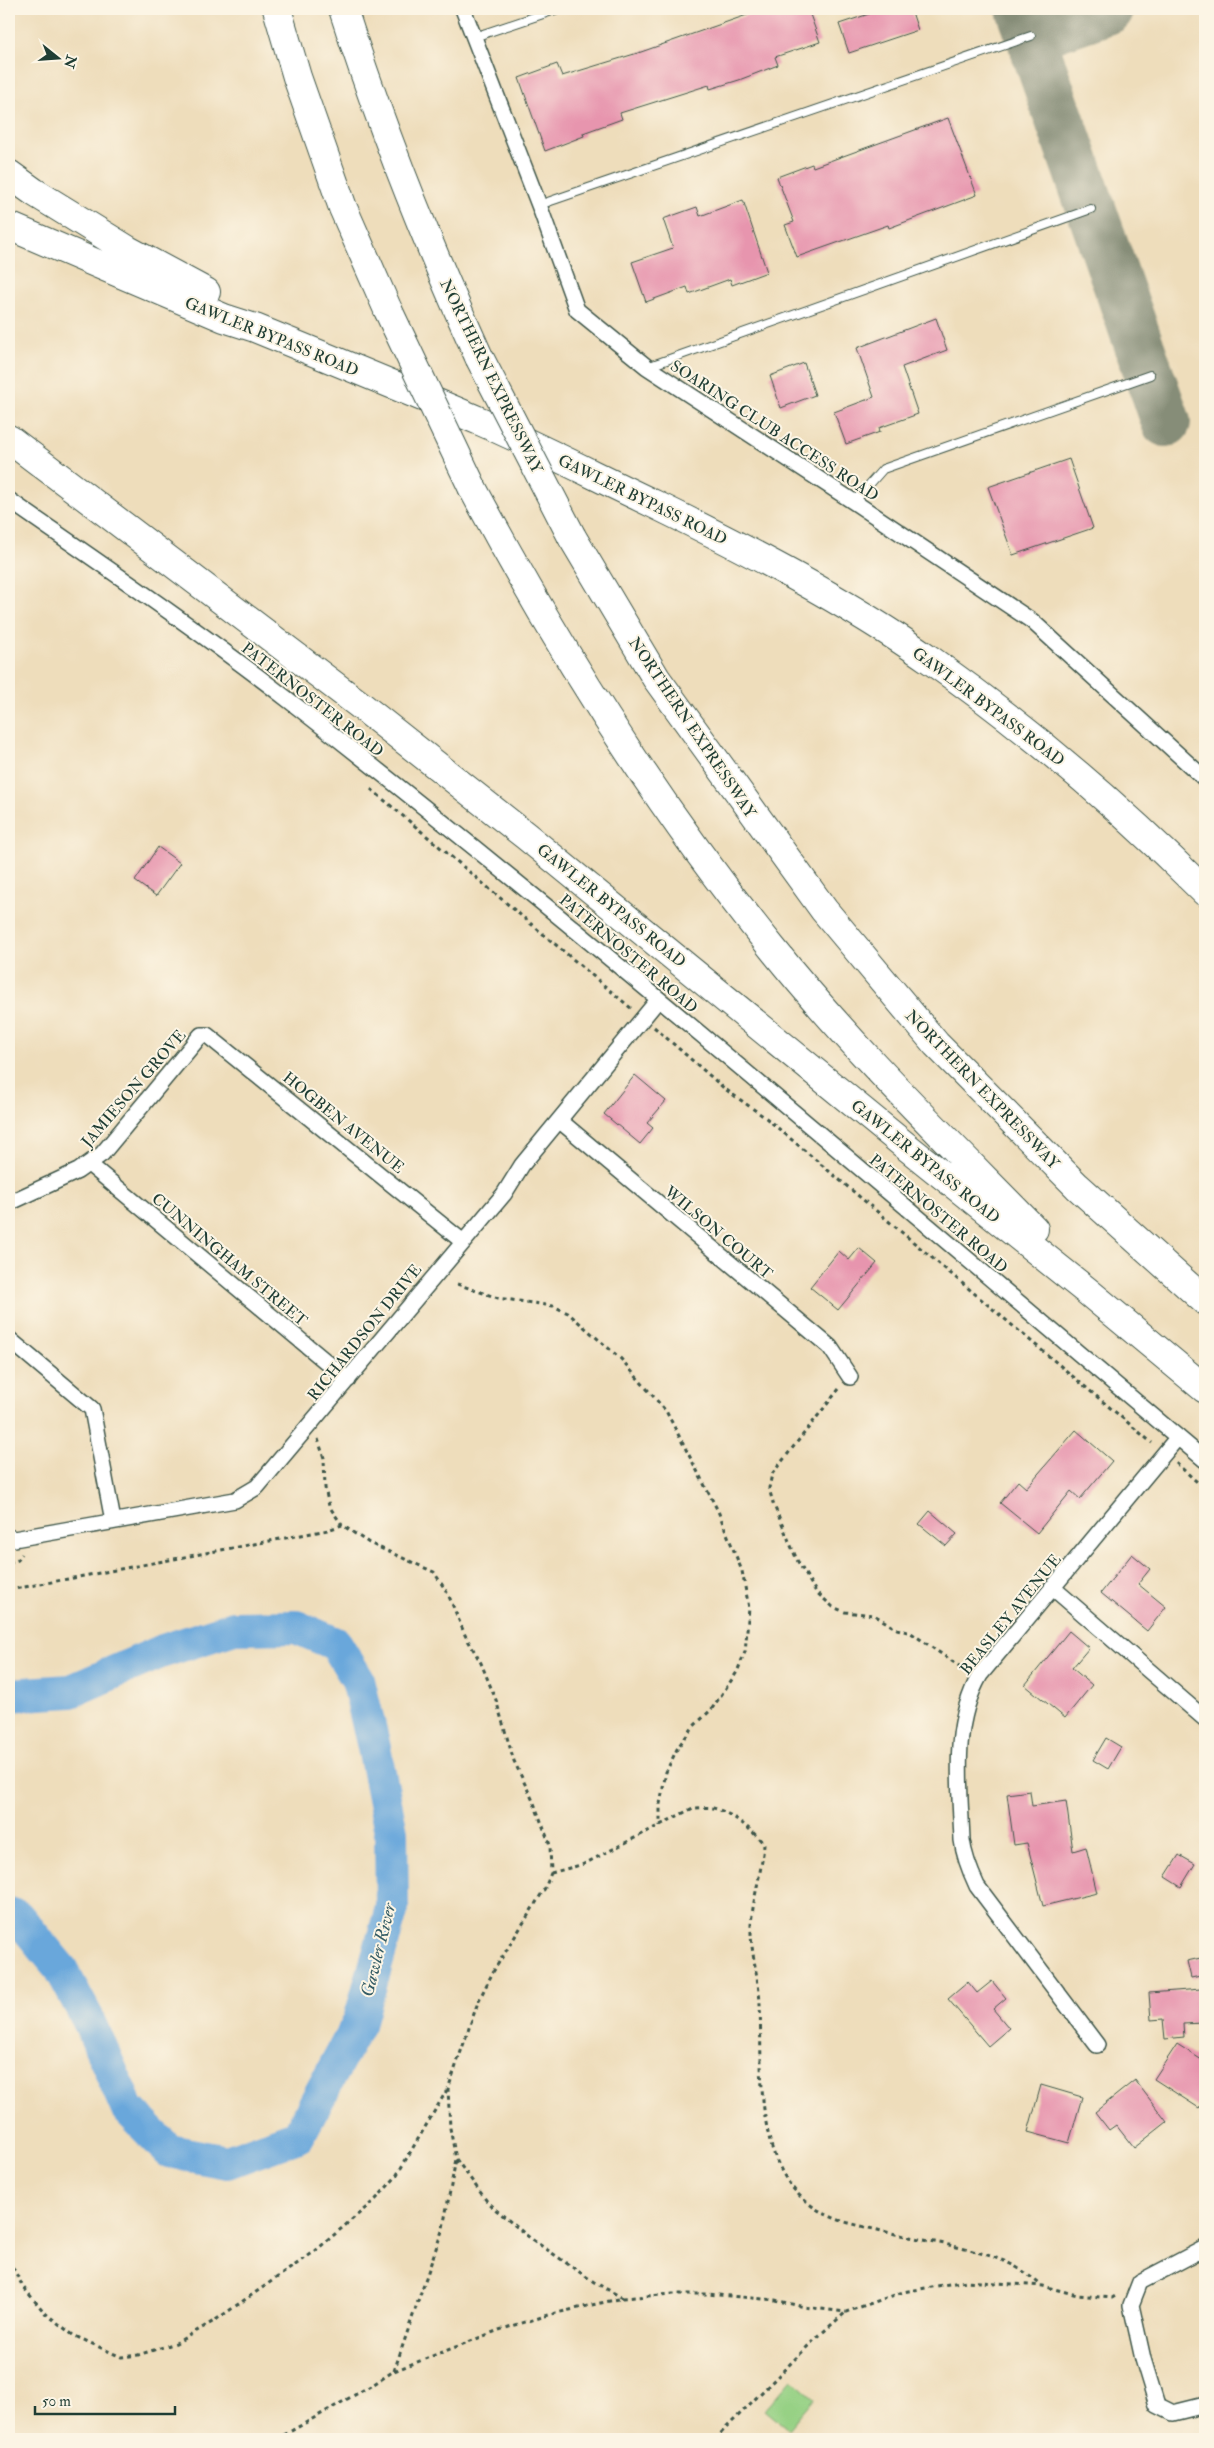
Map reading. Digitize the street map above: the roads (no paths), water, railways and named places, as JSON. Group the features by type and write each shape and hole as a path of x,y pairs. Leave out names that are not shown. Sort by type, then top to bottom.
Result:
{"highway":[{"path":"277,9 297,77 344,208 388,310 473,489 518,573 578,673 666,807 771,948 862,1053 1040,1236 1087,1291 1205,1389"},
{"name":"NORTHERN EXPRESSWAY","path":"343,9 364,75 402,178 479,357 572,537 656,678 824,910 936,1044 1077,1186 1205,1301"},
{"path":"9,174 34,192 128,250 189,284 224,299 255,328"},
{"name":"GAWLER BYPASS ROAD","path":"9,226 224,318 255,328 483,423 574,464 718,536 825,594 931,660 1022,727 1146,833 1205,892"},
{"name":"GAWLER BYPASS ROAD","path":"9,439 360,705 518,830 1087,1291"}],"street":[{"name":"SOARING CLUB ACCESS ROAD","path":"463,9 540,205 577,310 647,367 1032,621 1205,779"},
{"name":"PATERNOSTER ROAD","path":"9,500 138,589 289,700 658,1000 1205,1460"},
{"name":"RICHARDSON DRIVE","path":"9,1537 14,1539 234,1500 257,1487 504,1194 522,1165 658,1000"},
{"name":"JAMIESON GROVE","path":"9,1203 78,1171 102,1154 202,1035"},
{"name":"HOGBEN AVENUE","path":"202,1035 208,1035 462,1242"},
{"name":"WILSON COURT","path":"559,1120 830,1347 850,1377"},
{"name":"CUNNINGHAM STREET","path":"89,1164 348,1380"},
{"path":"9,1339 92,1409 113,1521"},
{"name":"BEASLEY AVENUE","path":"1097,2045 977,1886 967,1864 962,1840 959,1741 972,1690 980,1676 1178,1437"},
{"path":"1052,1587 1205,1719"},
{"path":"1205,2248 1140,2282 1131,2305 1156,2405 1174,2413 1205,2405"}],"lane":[{"path":"474,37 558,9"},
{"path":"540,205 1031,36"},
{"path":"647,367 1091,209"},
{"path":"854,502 883,469 1150,375"}],"waterway":[{"name":"Gawler River","path":"9,1695 71,1691 163,1651 234,1628 296,1627 336,1644 358,1680 373,1743 391,1832 392,1908 360,2020 298,2136 227,2162 169,2151 127,2108 91,2025 61,1969 18,1917 9,1914"}]}
